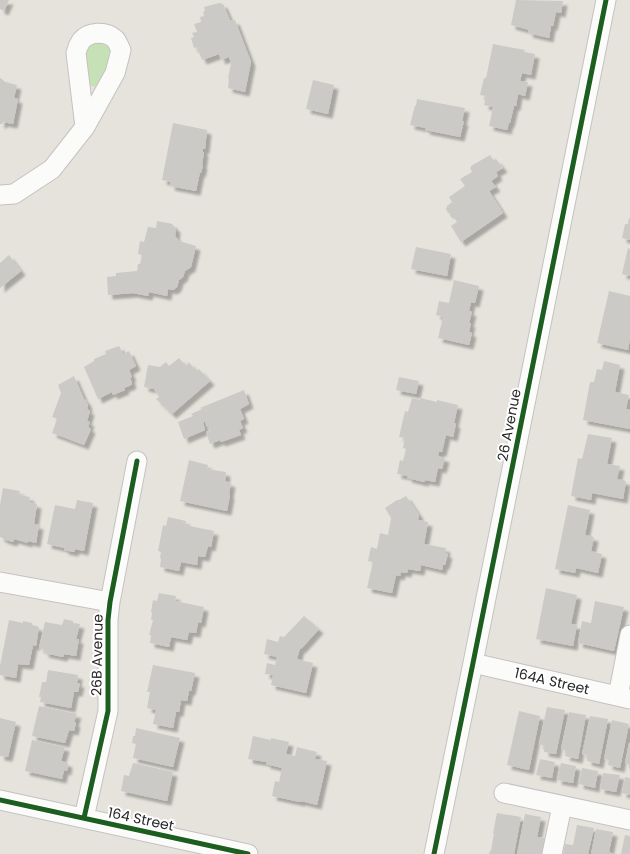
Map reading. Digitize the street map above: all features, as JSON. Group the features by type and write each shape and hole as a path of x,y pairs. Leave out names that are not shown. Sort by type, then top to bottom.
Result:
{"street":[{"name":"26 Avenue","path":"434,854 606,0"},
{"path":"0,195 14,194 52,170 85,128"},
{"name":"26B Avenue","path":"84,818 108,711 108,620 110,602 137,461"},
{"path":"0,582 110,602"},
{"path":"624,698 630,635"},
{"name":"164A Street","path":"473,663 624,698"},
{"path":"504,793 630,820"},
{"name":"164 Street","path":"0,800 248,854"},
{"path":"552,854 562,806"}],"green space":[{"path":"94,43 103,44 109,48 111,53 105,73 98,86 94,87 88,84 83,53 87,46"}],"building":[{"path":"0,0 9,0 4,11 0,9"},
{"path":"516,0 563,1 561,13 556,12 549,38 528,33 529,30 511,25"},
{"path":"219,3 223,4 230,20 235,20 251,62 245,92 228,88 231,63 229,57 221,60 219,54 202,60 197,47 194,48 191,38 194,37 192,33 197,32 194,24 201,22 200,17 204,16 204,7"},
{"path":"493,44 525,50 524,52 535,54 531,75 522,73 520,81 528,82 525,96 518,94 516,106 514,106 507,130 489,126 493,107 484,105 486,96 480,95 484,78 486,78"},
{"path":"0,78 5,82 17,85 14,98 18,99 13,124 3,122 0,124"},
{"path":"313,80 334,85 328,114 306,109"},
{"path":"417,99 465,108 460,137 410,125"},
{"path":"173,123 207,130 205,149 203,149 203,165 196,191 170,186 171,182 162,180"},
{"path":"490,155 503,168 496,172 498,176 491,181 496,187 489,191 503,213 461,242 451,226 457,222 446,209 452,202 449,197 465,186 460,179 472,172 471,166"},
{"path":"629,218 630,240 622,238 625,224 628,224"},
{"path":"157,221 173,224 172,226 176,229 175,236 179,241 196,246 191,267 185,271 177,287 173,290 168,289 167,296 149,292 148,296 133,293 108,295 107,277 116,276 116,273 137,271 142,255 138,254 140,241 144,242 148,227 156,228"},
{"path":"416,247 451,254 447,276 411,269"},
{"path":"628,248 630,249 630,276 622,274"},
{"path":"9,255 21,271 0,288 0,263"},
{"path":"454,280 479,286 475,303 471,302 469,311 472,312 469,332 472,333 469,345 438,338 443,317 436,315 439,301 449,303"},
{"path":"609,291 630,296 630,338 628,350 597,343"},
{"path":"119,346 123,354 129,351 136,366 129,370 132,383 124,388 125,390 113,395 112,392 98,399 84,367 94,361 94,359 106,354 105,351"},
{"path":"179,358 186,366 189,362 196,371 199,369 210,381 172,414 156,399 159,397 154,389 144,387 148,365 160,367 166,362 169,366"},
{"path":"604,361 620,365 615,392 629,395 626,409 630,410 630,429 583,420 590,382 594,382 597,369 602,370"},
{"path":"74,376 86,400 87,409 90,411 87,421 90,422 88,427 91,429 84,445 52,433 57,419 52,417 61,393 58,385"},
{"path":"399,377 419,381 416,394 396,390"},
{"path":"244,390 249,404 240,409 244,419 240,421 243,428 239,430 241,435 210,444 206,432 210,431 209,427 203,422 205,430 184,439 178,422 193,416 191,414 202,409 200,408"},
{"path":"412,398 437,402 437,400 458,405 453,437 446,435 442,452 439,452 438,456 445,458 442,469 438,468 435,482 425,480 424,482 397,474 400,460 403,461 406,449 403,448 405,438 399,437 405,411 408,412"},
{"path":"588,434 612,438 607,464 620,466 617,479 626,481 623,499 592,493 591,500 571,496 578,458 582,459"},
{"path":"189,460 208,465 207,469 226,472 225,481 231,483 227,511 180,501"},
{"path":"3,488 20,491 19,495 30,497 29,502 37,504 34,524 39,525 36,543 14,539 13,542 0,537 0,505"},
{"path":"406,496 419,515 418,520 428,522 424,544 446,548 445,553 448,554 445,565 443,565 442,570 421,565 420,571 408,569 407,573 401,572 400,576 396,575 392,593 367,588 373,562 368,561 371,547 377,549 380,533 388,535 391,518 385,508"},
{"path":"77,500 93,503 84,551 75,549 74,552 47,544 55,505 75,509"},
{"path":"568,505 590,510 585,535 594,537 591,551 602,554 598,573 576,568 575,573 555,569"},
{"path":"168,517 186,521 185,525 214,531 211,547 208,546 205,557 198,556 197,565 181,562 179,571 160,567 161,552 158,551 163,525 166,526"},
{"path":"546,588 577,595 571,624 577,625 573,646 536,639"},
{"path":"159,593 176,596 175,601 204,607 201,623 198,622 196,633 189,632 187,640 171,637 169,647 150,643 151,635 149,635 153,620 151,620 151,612 153,600 157,601"},
{"path":"595,601 624,607 614,651 578,643 582,621 591,623"},
{"path":"304,616 319,629 300,648 297,659 313,663 306,693 271,685 273,675 265,674 267,663 275,665 277,657 264,654 267,639 278,642 280,636 284,637"},
{"path":"64,619 80,624 76,639 79,639 76,656 64,654 63,657 44,653 45,650 39,648 45,622 62,625"},
{"path":"9,620 32,623 32,625 39,627 36,646 33,645 29,665 18,664 16,678 0,675"},
{"path":"153,665 195,673 187,701 181,700 179,712 176,712 173,728 153,724 156,710 147,708 150,692 147,692"},
{"path":"48,670 78,675 77,683 80,683 78,692 74,692 71,708 40,702 42,682 46,682"},
{"path":"39,706 77,714 74,722 76,723 74,731 69,730 65,743 32,736"},
{"path":"547,707 565,710 556,754 544,752 545,746 539,744"},
{"path":"519,711 540,716 529,770 507,765"},
{"path":"569,712 586,715 578,759 565,756 567,751 561,749"},
{"path":"590,716 608,719 599,764 587,761 588,755 582,754"},
{"path":"0,718 16,722 8,757 0,756"},
{"path":"612,720 629,724 620,768 608,765 609,760 604,759"},
{"path":"136,728 180,738 173,767 133,758 136,744 132,743"},
{"path":"253,736 289,742 286,754 295,756 297,747 317,752 315,759 327,761 317,805 272,796 275,781 279,782 282,768 266,764 266,762 248,759"},
{"path":"32,740 65,747 61,761 68,763 67,771 64,770 62,779 25,771"},
{"path":"630,743 630,765 625,763"},
{"path":"540,759 555,762 552,778 536,775"},
{"path":"133,763 173,772 167,801 121,791 124,775 129,776"},
{"path":"561,763 576,766 573,783 557,780"},
{"path":"582,768 598,771 595,788 579,784"},
{"path":"603,773 620,775 616,792 600,789"},
{"path":"625,777 630,778 630,795 622,793"},
{"path":"497,813 521,817 514,854 489,854"},
{"path":"525,814 541,817 537,837 545,838 542,854 517,854"},
{"path":"577,825 594,828 588,854 563,854 565,844 573,845"},
{"path":"596,829 613,832 609,852 614,854 591,854"},
{"path":"625,835 630,836 630,854 621,854"}],"cycle path":[{"path":"434,854 606,0"},
{"path":"84,818 108,711 108,620 110,602 137,461"},
{"path":"0,800 248,854"}]}
